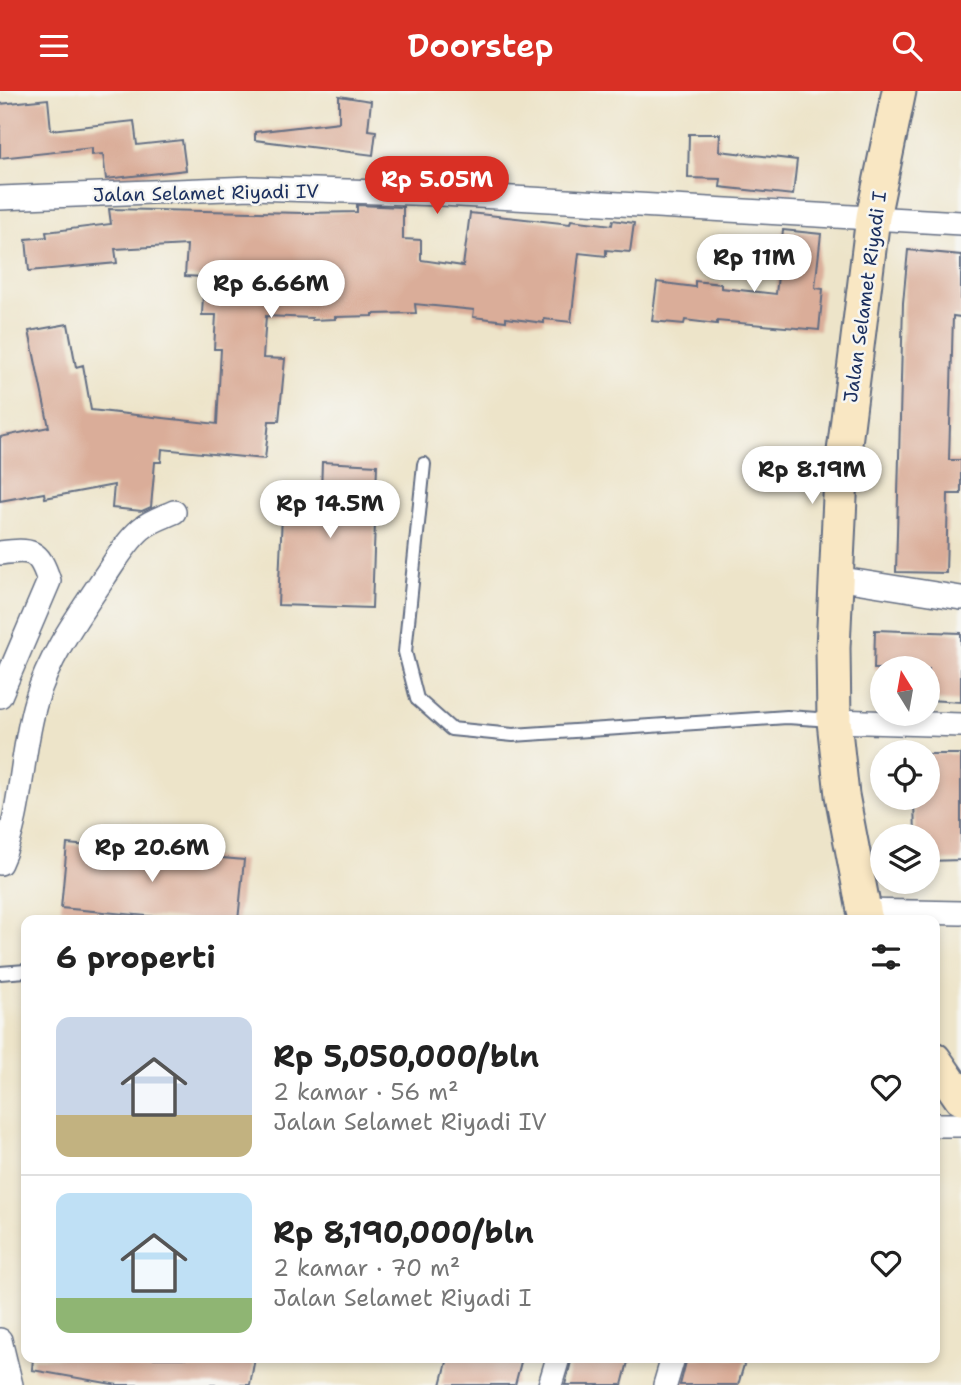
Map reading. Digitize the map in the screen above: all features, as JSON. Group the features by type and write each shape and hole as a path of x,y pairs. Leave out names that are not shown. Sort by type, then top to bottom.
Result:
{"main road":[{"name":"Jalan Selamet Riyadi I","path":"865,915 842,795 834,721 833,648 841,476 873,217 899,91"},
{"path":"940,1068 961,1098"}],"street":[{"name":"Jalan Selamet Riyadi IV","path":"0,198 251,188 442,194 961,223"},
{"path":"0,863 11,833 36,701 51,663 83,608 129,542 142,527 174,512"},
{"path":"0,553 25,550 36,554 44,563 49,585 0,696"},
{"path":"836,578 961,599"},
{"path":"834,721 961,725"},
{"path":"897,915 961,913"},
{"path":"940,1125 961,1125"},
{"path":"0,1340 11,1385"},
{"path":"550,1385 557,1363"},
{"path":"665,1385 672,1363"}],"lane":[{"path":"424,464 405,652 416,699 451,729 513,734 787,717 834,721"},
{"path":"0,973 21,971"}],"building":[{"path":"339,96 371,101 368,130 376,131 373,155 255,140 255,132 339,122"},
{"path":"48,99 51,130 134,121 137,145 182,140 186,170 106,179 103,154 92,155 92,148 0,158 0,104"},
{"path":"689,134 720,134 719,151 797,160 793,195 720,187 721,179 688,178"},
{"path":"357,205 403,207 403,239 421,240 421,260 463,266 470,213 570,224 571,220 612,225 613,220 634,223 630,252 606,250 606,256 579,253 571,322 544,319 544,323 506,318 506,321 473,317 474,310 415,304 416,313 312,320 266,316 263,358 285,359 279,421 269,421 265,459 162,449 161,462 155,462 151,507 142,511 112,508 114,485 45,498 44,493 0,501 0,437 49,427 29,331 68,324 76,367 83,365 91,410 217,424 221,349 214,349 216,315 202,315 204,277 185,276 187,245 115,249 117,263 29,271 26,239 47,237 46,232 111,224 109,209 304,213 357,212"},
{"path":"783,230 821,234 815,288 823,289 819,330 717,321 717,324 685,320 684,324 652,321 657,282 695,287 695,281 721,284 721,288 776,294"},
{"path":"908,250 961,255 961,317 953,316 949,460 961,460 961,494 948,494 946,573 896,572 903,303"},
{"path":"322,462 377,465 372,608 278,605 283,492 321,493"},
{"path":"875,630 961,633 961,702 940,701 940,656 874,656"},
{"path":"940,754 961,754 961,860 940,861 940,824 915,824 914,810 940,810"},
{"path":"67,844 244,860 239,915 136,915 61,908"},
{"path":"33,1363 254,1363 250,1385 118,1385 32,1370"},
{"path":"447,1363 521,1363 515,1385 441,1385"},
{"path":"571,1363 628,1363 622,1385 565,1385"},
{"path":"686,1363 745,1363 738,1385 680,1385"}]}
